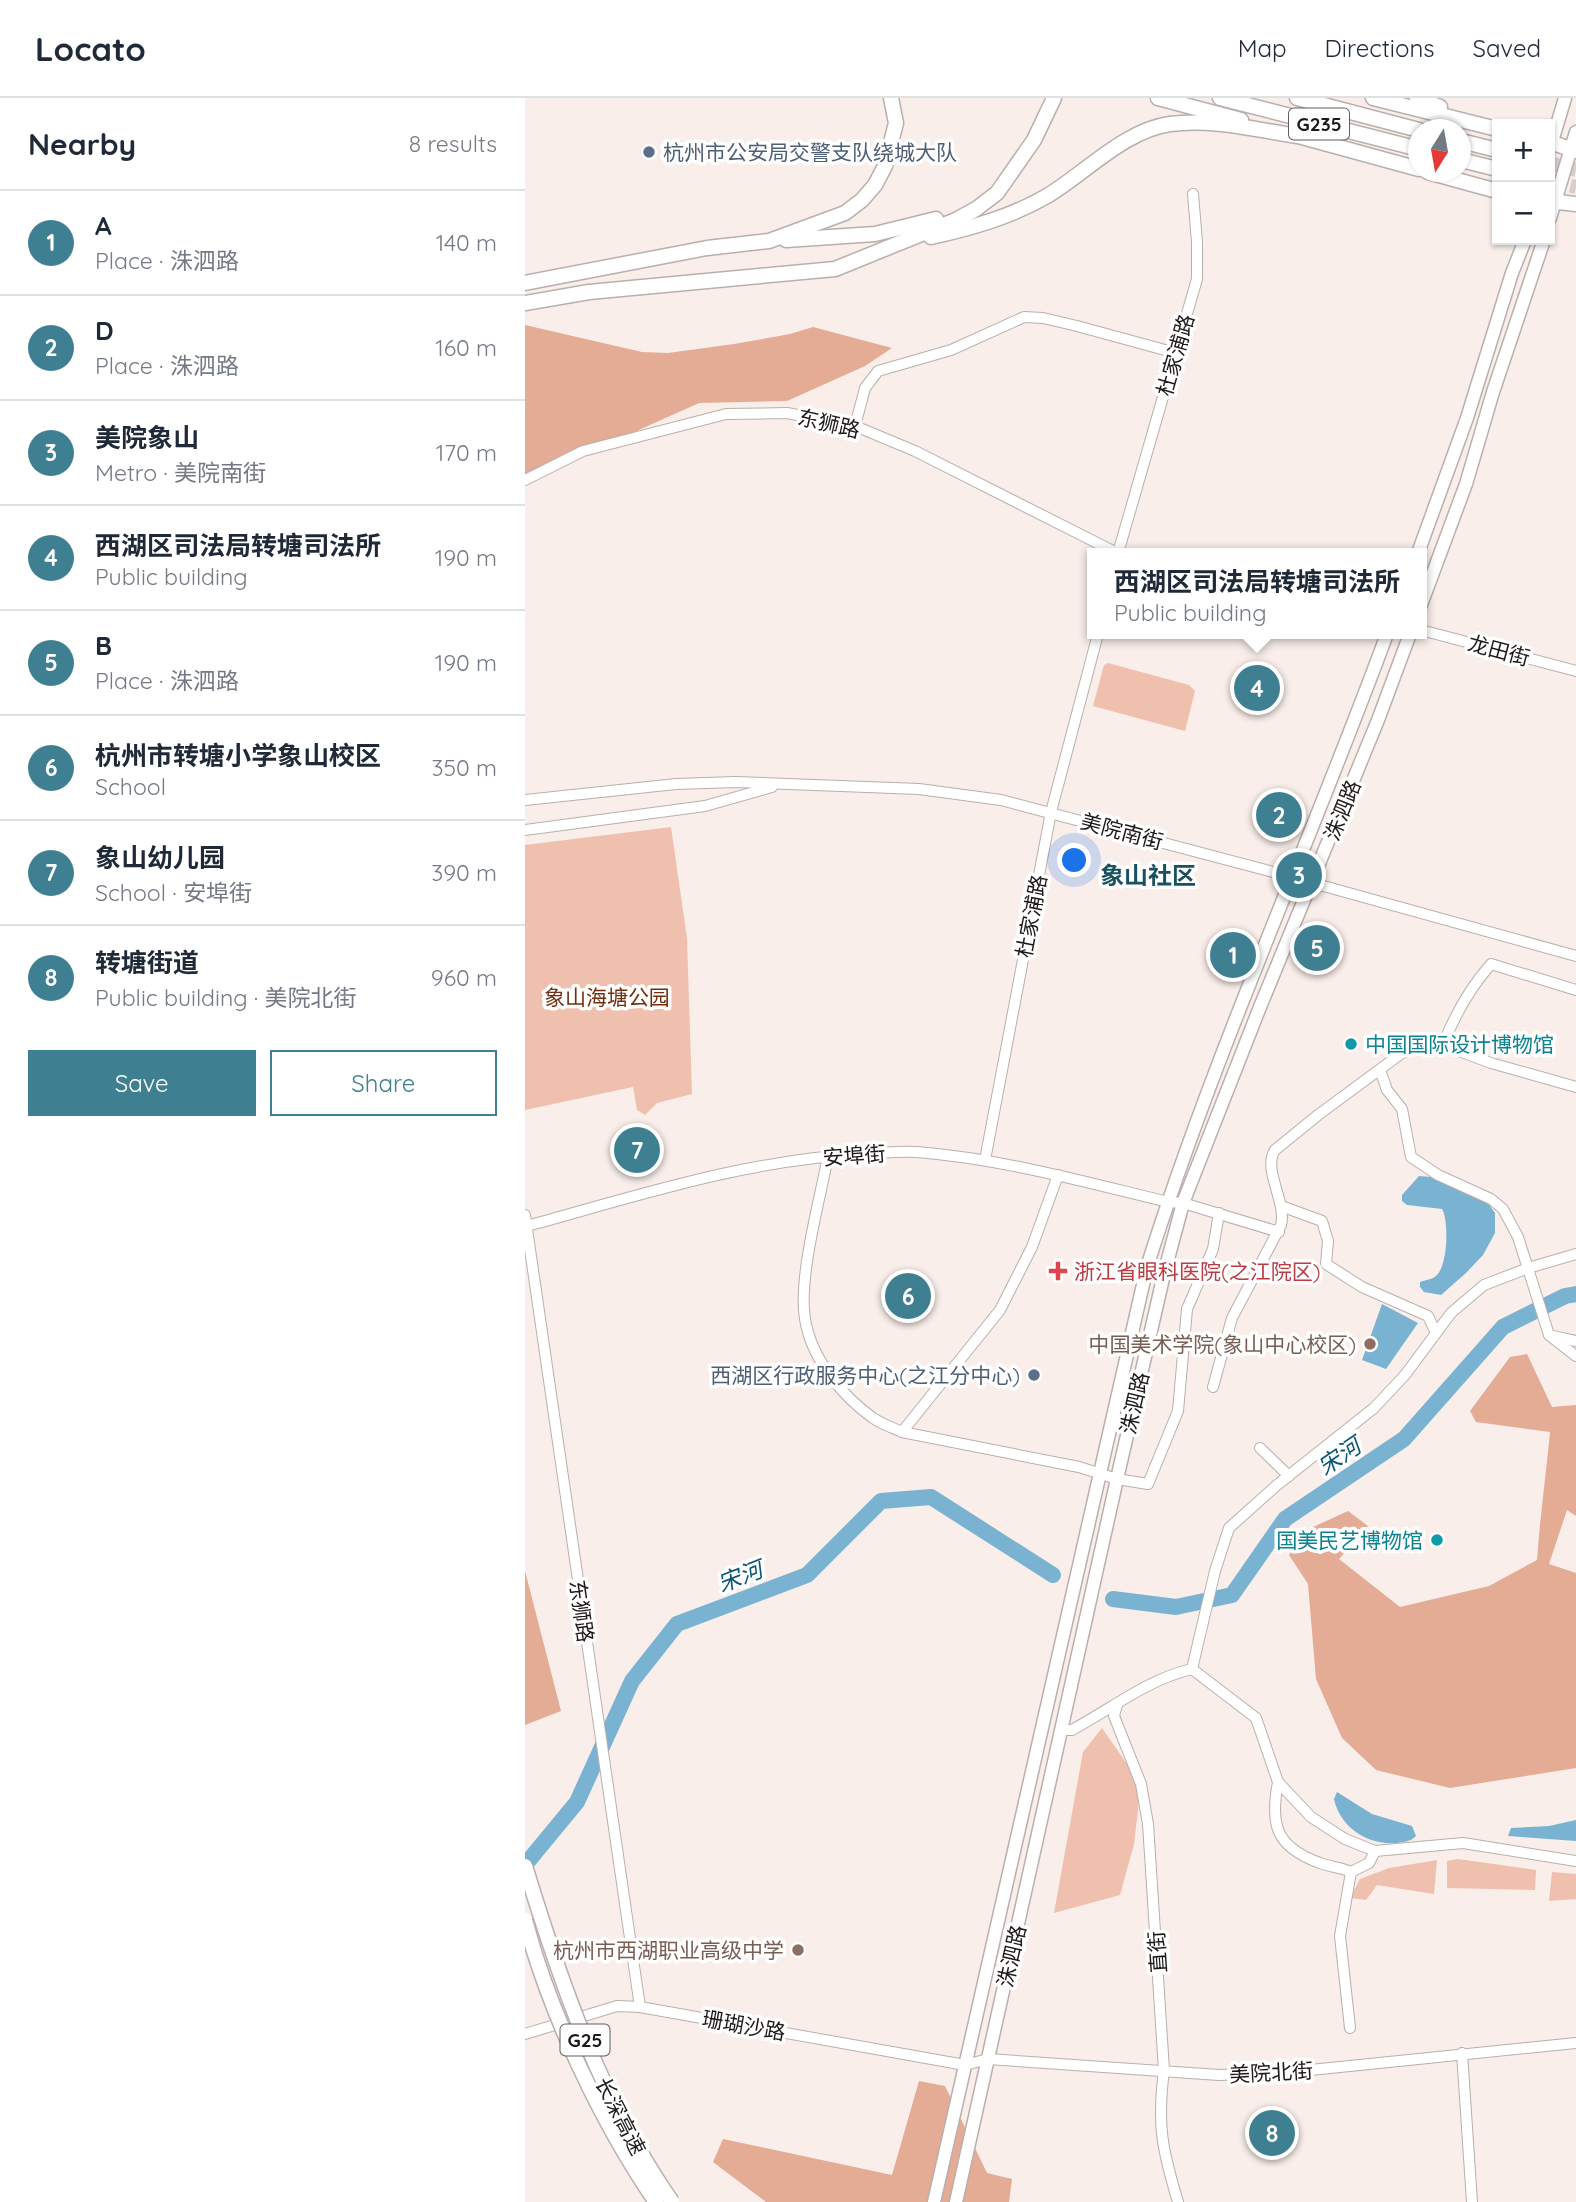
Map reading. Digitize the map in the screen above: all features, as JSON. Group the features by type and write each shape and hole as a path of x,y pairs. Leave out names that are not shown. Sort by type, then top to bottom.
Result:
{"highway":[{"path":"769,241 845,213 875,185 893,141 896,123 891,98"},
{"path":"525,280 552,278 707,248 875,234 945,216 994,190 1034,123 1045,98"},
{"path":"525,293 589,292 835,269 976,209 1029,149 1054,98"},
{"name":"G235","path":"1157,98 1408,166"},
{"name":"G235","path":"1220,98 1408,146"},
{"name":"G235","path":"1297,98 1408,127"},
{"name":"G235","path":"1373,98 1492,128"},
{"path":"1417,98 1492,128"},
{"path":"896,244 964,230 1016,212 1048,196 1137,135 1168,124 1228,125 1298,136"},
{"path":"1471,144 1492,149"},
{"path":"1555,145 1573,150"},
{"path":"1471,162 1492,168"},
{"path":"1464,182 1492,190"},
{"path":"1555,201 1576,204"},
{"path":"525,303 589,292"},
{"name":"长深高速","path":"525,1866 567,1997 607,2091 648,2167 672,2202"},
{"name":"长深高速","path":"525,1920 557,2013 593,2094 635,2172 656,2202"}],"main road":[{"path":"1555,129 1565,98"},
{"path":"1555,194 1573,150 1576,132"},
{"path":"1420,548 1468,418 1523,245"},
{"path":"1427,591 1466,484 1493,392 1542,245"},
{"name":"洙泗路","path":"933,2202 1147,1267 1229,1033 1385,639"},
{"name":"洙泗路","path":"956,2202 1117,1479 1183,1203 1409,639"}],"street":[{"name":"杜家浦路","path":"1119,548 1197,279 1193,194"},
{"path":"855,426 865,388 878,371 951,350 1024,317 1043,318 1077,326 1176,353"},
{"name":"东狮路","path":"525,480 583,450 726,414 787,413 855,426 915,451 1108,548"},
{"name":"龙田街","path":"1427,631 1576,671"},
{"name":"杜家浦路","path":"985,1160 1052,812 1097,639"},
{"name":"美院南街","path":"525,800 675,783 919,789 1001,800 1576,956"},
{"name":"美院南街","path":"525,830 705,806 782,784"},
{"path":"1443,1045 1457,1009 1468,998 1473,984 1491,964 1576,990"},
{"path":"1213,1387 1232,1318 1279,1232 1283,1218 1273,1174 1272,1154 1318,1115 1402,1053 1416,1048 1443,1045 1491,1063 1576,1087"},
{"path":"1380,1070 1387,1090 1402,1109 1411,1157 1438,1175 1491,1199 1503,1209 1518,1237 1549,1335 1576,1356"},
{"name":"安埠街","path":"527,1226 716,1174 828,1156 915,1152 985,1160 1058,1175 1168,1202 1183,1203 1279,1232"},
{"path":"828,1156 806,1274 804,1317 810,1340 849,1399 875,1420 902,1432 1148,1484 1178,1411 1187,1309 1213,1250 1219,1213"},
{"path":"902,1432 999,1310 1032,1247 1058,1175"},
{"path":"1282,1206 1322,1221 1328,1241 1327,1264 1362,1287 1428,1316 1436,1333"},
{"name":"东狮路","path":"525,1214 640,2007"},
{"path":"1192,1669 1215,1571 1229,1528 1374,1408 1405,1375 1451,1313 1485,1285 1528,1268 1576,1254"},
{"path":"1549,1335 1576,1341"},
{"path":"1260,1448 1289,1476"},
{"path":"1062,1730 1073,1730 1154,1682 1192,1669"},
{"path":"1192,1669 1256,1718 1278,1782 1311,1817 1355,1843 1375,1851 1463,1843 1576,1861"},
{"name":"直街","path":"1117,1705 1114,1716 1140,1784 1148,1824 1164,2070 1160,2104 1161,2139 1178,2202"},
{"path":"1278,1782 1273,1816 1277,1829 1291,1848 1304,1857 1351,1872 1369,1863 1375,1851"},
{"path":"1350,2028 1341,1936 1351,1872"},
{"name":"珊瑚沙路","path":"525,2034 617,2006 640,2007 965,2064"},
{"name":"美院北街","path":"965,2064 988,2059 1219,2075 1291,2072 1576,2043"},
{"path":"1462,2053 1472,2202"}],"green space":[{"path":"1108,663 1189,685 1195,691 1185,731 1093,706 1104,665"},
{"name":"象山海塘公园","path":"671,827 687,938 692,1094 657,1103 645,1115 637,1110 633,1087 525,1110 525,845"},
{"path":"1102,1728 1141,1784 1134,1844 1120,1895 1054,1913 1083,1752"},
{"path":"1458,1859 1536,1870 1535,1890 1447,1888 1447,1861"},
{"path":"1437,1860 1434,1894 1377,1885 1366,1900 1350,1898 1360,1879 1389,1868"},
{"path":"1552,1872 1576,1874 1576,1899 1549,1901"}],"shaded area":[{"path":"525,325 642,352 668,353 734,344 813,327 892,348 865,366 787,401 699,403 525,481"},
{"path":"1527,1354 1552,1407 1576,1405 1576,1516 1567,1510 1549,1564 1576,1573 1576,1768 1450,1788 1376,1770 1342,1738 1316,1679 1308,1584 1289,1555 1311,1528 1348,1511 1368,1526 1339,1559 1400,1607 1489,1586 1537,1560 1550,1432 1476,1422 1470,1411 1510,1357"},
{"path":"525,1571 561,1711 525,1725"},
{"path":"919,2081 945,2086 987,2173 1012,2179 1009,2202 766,2202 713,2162 723,2139 892,2175"}],"water":[{"path":"1419,1176 1431,1177 1486,1200 1495,1213 1495,1233 1483,1255 1441,1295 1424,1292 1420,1282 1436,1276 1443,1263 1446,1233 1442,1209 1407,1205 1402,1201 1402,1195"},
{"path":"1382,1304 1418,1323 1386,1369 1362,1360"},
{"path":"1337,1792 1372,1814 1412,1826 1416,1836 1409,1841 1385,1843 1356,1832 1337,1809 1334,1799"},
{"path":"1576,1820 1576,1841 1508,1836 1511,1828 1549,1826"}],"waterway":[{"name":"宋河","path":"1113,1599 1176,1607 1232,1595 1285,1519 1404,1439 1503,1327 1565,1296 1576,1294"},
{"name":"宋河","path":"525,1865 577,1802 632,1681 677,1624 807,1575 881,1501 931,1497 1053,1575"}],"tunnel":[{"path":"1555,164 1576,170"},
{"path":"1554,182 1576,187"}],"place":[{"name":"杭州市公安局交警支队绕城大队","path":"649,152"},
{"name":"西湖区司法局转塘司法所","path":"1257,688"},
{"name":"D","path":"1279,815"},
{"name":"美院象山","path":"1299,875"},
{"name":"B","path":"1317,948"},
{"name":"A","path":"1233,955"},
{"name":"中国国际设计博物馆","path":"1351,1044"},
{"name":"象山幼儿园","path":"637,1150"},
{"name":"浙江省眼科医院(之江院区)","path":"1058,1271"},
{"name":"杭州市转塘小学象山校区","path":"908,1296"},
{"name":"中国美术学院(象山中心校区)","path":"1370,1344"},
{"name":"西湖区行政服务中心(之江分中心)","path":"1034,1375"},
{"name":"国美民艺博物馆","path":"1437,1540"},
{"name":"杭州市西湖职业高级中学","path":"798,1950"},
{"name":"转塘街道","path":"1272,2133"}],"district":[{"name":"象山社区","path":"1148,875"}]}
